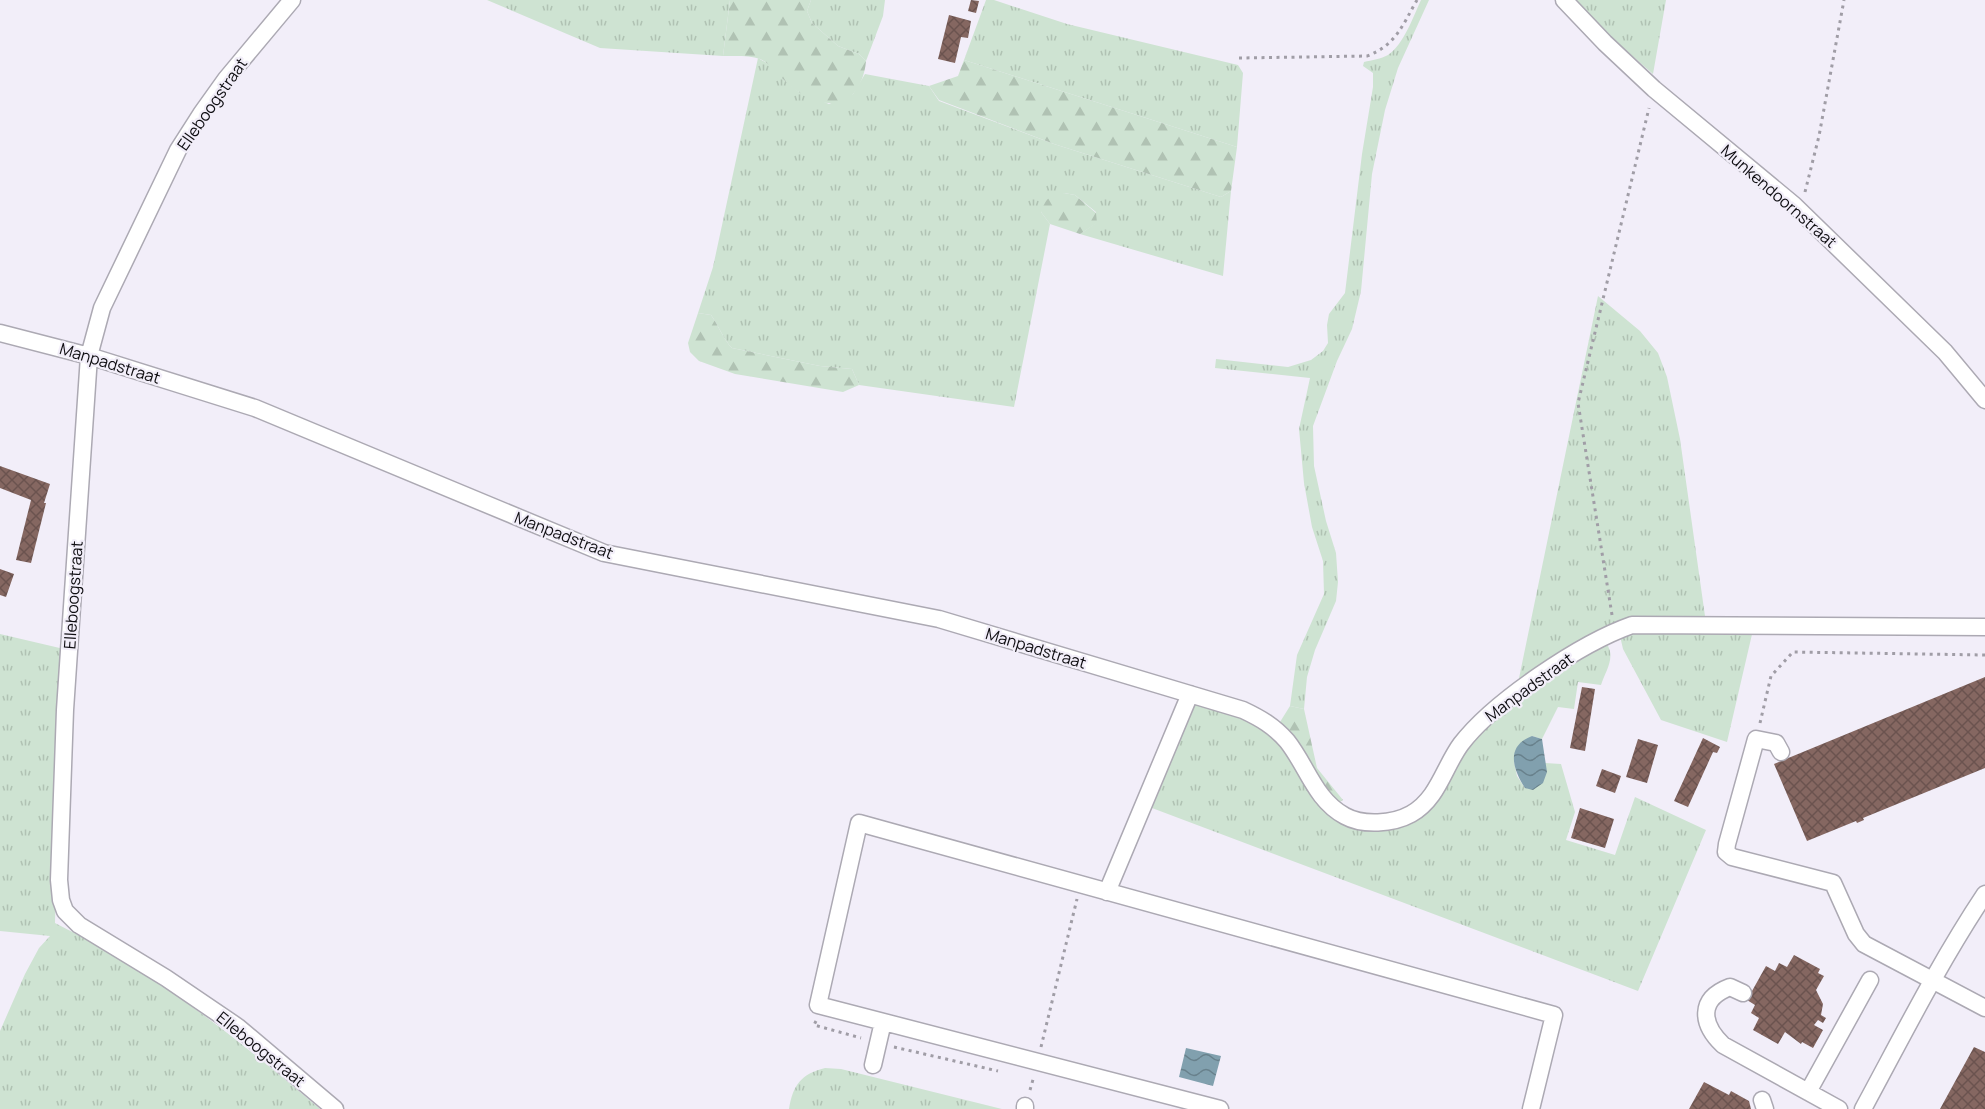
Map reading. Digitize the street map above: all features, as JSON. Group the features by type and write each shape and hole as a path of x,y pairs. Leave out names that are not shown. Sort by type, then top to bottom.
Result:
{"street":[{"name":"Elleboogstraat","path":"292,0 226,79 178,150 102,308 89,356 65,710 59,880 61,900 65,911 79,925 166,978 238,1027 335,1109"},
{"name":"Munkendoornstraat","path":"1564,0 1605,44 1654,89 1794,205 1945,352 1985,400"},
{"name":"Manpadstraat","path":"0,333 89,356 255,408 604,553 939,619 1243,710 1270,723 1287,741 1331,808 1358,821 1390,821 1411,815 1434,793 1459,746 1488,716 1551,668 1614,632 1632,625 1985,627"},
{"path":"1107,892 1190,694"},
{"path":"1781,752 1776,744 1756,739 1726,844 1726,852 1732,857 1833,883 1856,934 1864,944 1985,1008"},
{"path":"1220,1109 818,1005 859,823 1554,1016 1531,1109"},
{"path":"1863,1109 1933,980 1985,894"},
{"path":"1808,1092 1870,980"},
{"path":"1743,993 1731,987 1714,997 1708,1009 1706,1021 1711,1033 1723,1045 1839,1109"},
{"path":"873,1065 883,1022"}],"path":[{"path":"1239,58 1367,56 1379,52 1394,41 1417,0"},
{"path":"1794,205 1805,193 1819,136 1844,0"},
{"path":"1614,632 1578,403 1654,89"},
{"path":"1756,739 1771,676 1793,652 1985,654"},
{"path":"1025,1108 1080,884"},
{"path":"820,1006 814,1025 999,1071"}],"green space":[{"path":"487,0 730,0 723,56 600,48"},
{"path":"730,0 811,0 807,11 812,23 838,46 859,54 866,61 857,89 850,97 842,101 824,103 790,86 760,59 747,56 723,56"},
{"path":"811,0 885,0 883,16 866,61 859,54 838,46 812,23 807,11"},
{"path":"986,0 994,0 1067,24 1238,65 1243,73 1237,147 964,60"},
{"path":"1421,0 1429,0 1398,68 1385,110 1372,174 1361,291 1352,329 1337,361 1313,426 1314,466 1326,521 1336,553 1338,582 1336,601 1315,650 1307,677 1304,709 1290,706 1297,655 1324,594 1323,561 1312,527 1304,483 1299,429 1310,378 1215,368 1216,359 1288,367 1311,360 1323,351 1328,343 1329,314 1345,293 1362,154 1373,87 1373,73 1363,66 1364,62 1388,55 1394,50 1408,30"},
{"path":"1575,0 1666,0 1653,74 1615,41"},
{"path":"758,58 774,67 784,80 799,92 829,104 853,94 865,74 929,86 939,101 1054,144 1221,197 1231,191 1223,276 1080,234 1096,223 1096,212 1075,195 1064,193 1041,212 1050,224 1014,407 859,385 852,369 820,366 732,348 711,315 698,313 713,267"},
{"path":"964,60 1237,147 1231,191 1221,197 1054,144 939,100 929,86 958,76"},
{"path":"1064,193 1075,195 1096,213 1097,223 1080,234 1050,224 1041,212 1043,207 1049,198"},
{"path":"1598,296 1640,331 1658,353 1667,377 1680,439 1705,616 1632,616 1598,632 1518,683"},
{"path":"698,313 711,315 732,348 820,366 852,369 859,385 843,392 735,374 699,361 690,352 688,343"},
{"path":"1753,630 1727,742 1661,720 1623,649 1620,636 1631,632"},
{"path":"0,634 64,649 60,687 55,923 126,963 194,1008 320,1109 0,1109 0,1031 25,974 39,948 50,936 0,931"},
{"path":"1603,644 1608,646 1610,656 1609,666 1601,685 1578,682 1574,709 1558,707 1542,739 1532,736 1514,762 1517,776 1525,788 1546,772 1545,763 1561,764 1575,812 1566,840 1615,855 1635,797 1706,830 1638,991 1144,805 1188,699 1237,714 1269,730 1331,815 1409,821 1471,743 1505,708 1546,678"},
{"path":"1290,706 1304,709 1317,768 1343,800 1338,803 1332,800 1280,722"},
{"path":"825,1068 841,1069 1002,1109 789,1109 793,1093 804,1077"}],"water":[{"path":"1532,736 1542,739 1547,772 1543,783 1533,790 1525,788 1517,773 1514,758 1518,746"},
{"path":"1186,1048 1221,1056 1213,1086 1179,1077"}],"building":[{"path":"971,0 979,1 976,13 968,11"},
{"path":"949,15 971,21 968,38 961,37 955,63 938,59"},
{"path":"0,466 50,484 31,563 16,560 31,500 0,488"},
{"path":"0,569 14,574 6,597 0,595"},
{"path":"1985,677 1985,768 1863,818 1864,820 1857,823 1856,821 1807,841 1774,764"},
{"path":"1582,687 1595,689 1585,751 1570,748"},
{"path":"1703,738 1720,747 1717,753 1713,752 1688,807 1674,801"},
{"path":"1638,739 1658,745 1647,783 1626,777"},
{"path":"1602,769 1621,776 1615,793 1596,786"},
{"path":"1580,808 1614,819 1605,848 1571,838"},
{"path":"1794,955 1820,969 1818,973 1824,976 1816,990 1823,1004 1821,1015 1826,1018 1823,1023 1818,1020 1814,1025 1823,1030 1813,1048 1802,1042 1801,1044 1785,1032 1778,1044 1753,1030 1759,1018 1751,1013 1755,1005 1747,1000 1766,966 1775,971 1779,963 1787,967"},
{"path":"1974,1047 1985,1052 1985,1109 1940,1109"},
{"path":"1704,1082 1729,1095 1731,1091 1749,1101 1751,1109 1689,1109"}]}
